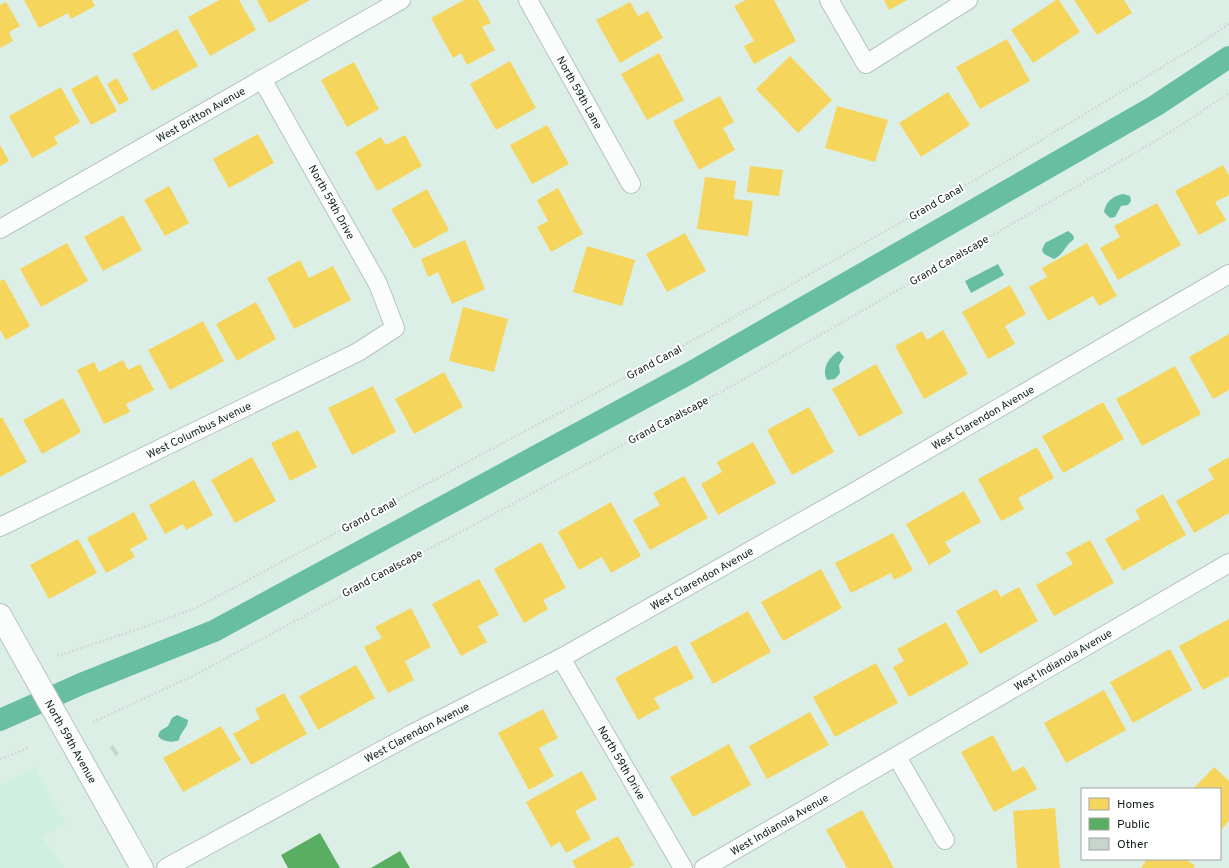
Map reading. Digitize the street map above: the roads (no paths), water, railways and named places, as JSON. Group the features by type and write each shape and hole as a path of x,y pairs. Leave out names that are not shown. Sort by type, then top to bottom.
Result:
{"main road":[{"name":"North 59th Avenue","path":"0,615 142,868"}],"street":[{"name":"West Britton Avenue","path":"0,230 400,0"},
{"name":"North 59th Lane","path":"528,0 631,184"},
{"path":"829,0 866,64 968,0"},
{"name":"North 59th Drive","path":"262,79 378,284 395,328"},
{"name":"West Clarendon Avenue","path":"166,868 184,863 412,734 561,658 856,491 1229,274"},
{"name":"West Columbus Avenue","path":"0,527 358,352 395,328"},
{"name":"West Indianola Avenue","path":"704,868 897,758 1229,563"},
{"name":"North 59th Drive","path":"561,658 683,868"},
{"path":"897,758 945,840"}],"waterway":[{"path":"0,720 81,684 214,631 688,374 1155,106 1229,57"}]}
